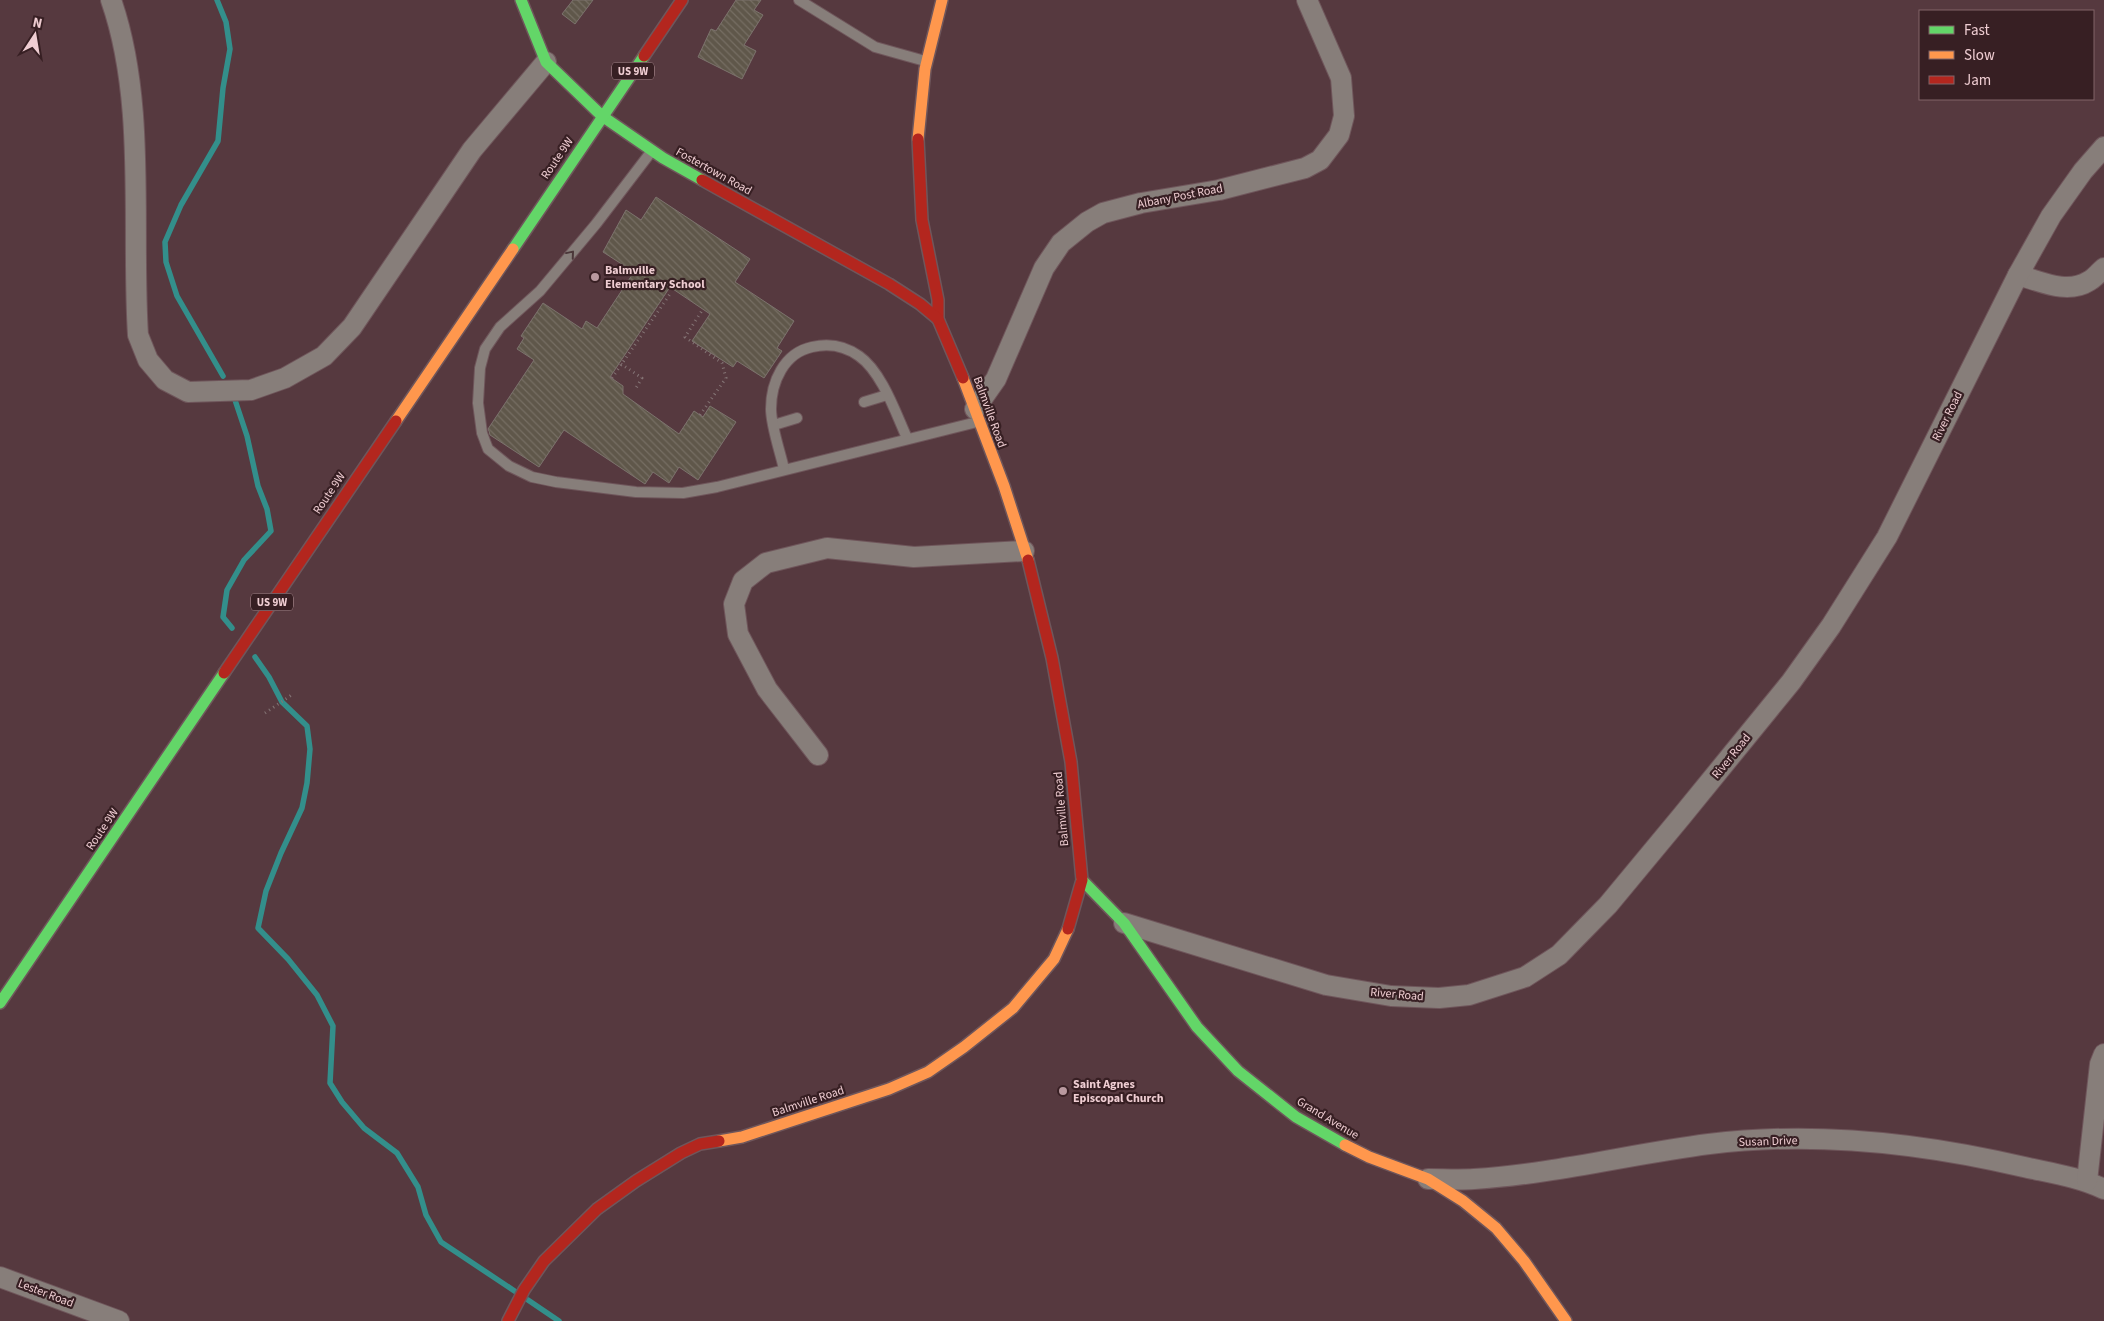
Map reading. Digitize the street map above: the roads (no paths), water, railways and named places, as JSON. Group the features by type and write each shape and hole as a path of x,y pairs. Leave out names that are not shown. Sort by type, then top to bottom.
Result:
{"main road":[{"name":"Fostertown Road","path":"521,0 546,62 602,116 652,150 889,284 920,304 938,319"},
{"name":"Route 9W","path":"0,1003 682,0"},
{"name":"Balmville Road","path":"508,1321 524,1290 544,1261 597,1209 636,1181 680,1153 700,1144 742,1137 890,1089 928,1072 964,1047 1013,1008 1050,964 1069,926 1082,880 1071,762 1052,658 1032,573 1004,486 947,337 938,319 938,300 922,220 918,140 927,62 942,0"},
{"name":"Grand Avenue","path":"1082,880 1124,923 1196,1027 1238,1071 1296,1118 1369,1157 1428,1179 1463,1201 1496,1228 1524,1261 1566,1321"}],"street":[{"path":"111,0 119,24 134,130 138,335 148,360 165,380 188,392 251,390 285,378 324,356 352,327 472,150 546,62"},
{"name":"Albany Post Road","path":"976,415 996,379 1044,268 1061,243 1087,222 1103,213 1141,203 1218,190 1305,168 1320,160 1339,135 1344,116 1341,78 1307,0"},
{"name":"River Road","path":"1124,923 1326,985 1391,996 1440,998 1469,995 1525,977 1559,955 1608,905 1681,817 1791,682 1831,626 1887,537 2018,275 2051,216 2083,171 2104,147"},
{"path":"2018,275 2054,286 2071,288 2089,281 2104,268"},
{"path":"818,754 767,688 738,634 734,604 743,581 766,563 828,548 914,557 1024,551"},
{"path":"2095,1185 2100,1064 2104,1054"},
{"name":"Susan Drive","path":"1428,1179 1474,1179 1563,1168 1710,1144 1777,1139 1841,1140 1939,1150 1990,1158 2095,1185"},
{"name":"Lester Road","path":"0,1277 119,1321"}],"lane":[{"path":"799,0 875,48 927,62"},
{"path":"652,150 596,224 540,291 500,326 485,349 480,368 478,403 482,433 488,449 509,466 532,476 556,482 636,492 683,493 717,487 908,438 976,415"},
{"path":"784,469 771,410 773,388 778,372 789,359 804,349 823,344 844,347 860,357 876,375 908,438"},
{"path":"864,402 887,395"},
{"path":"774,425 797,418"}],"waterway":[{"path":"217,0 226,22 230,49 223,88 218,141 181,205 165,242 166,262 177,296 223,376"},
{"path":"232,628 223,617 227,590 244,560 271,531 267,509 258,486 247,436 235,400"},
{"path":"255,657 269,677 282,702 307,726 310,749 307,783 302,808 266,891 258,928 288,959 317,995 333,1026 330,1083 342,1102 364,1128 397,1153 418,1187 426,1215 441,1242 516,1292"},
{"path":"528,1300 559,1321"}],"place":[{"name":"Balmville Elementary School","path":"595,277"},
{"name":"Saint Agnes Episcopal Church","path":"1063,1091"}]}
